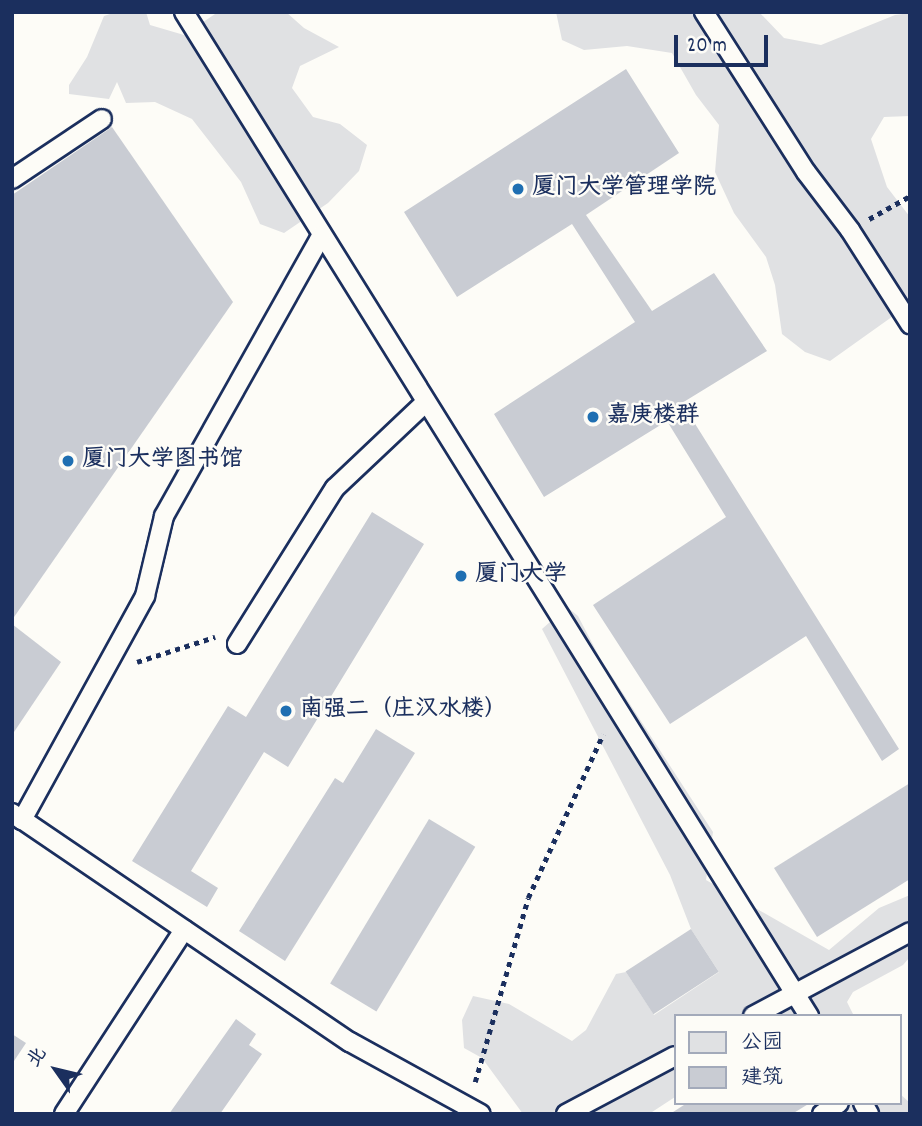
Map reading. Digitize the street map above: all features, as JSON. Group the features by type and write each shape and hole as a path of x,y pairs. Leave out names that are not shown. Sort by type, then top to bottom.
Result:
{"lane":[{"path":"184,12 807,1014"},
{"path":"704,12 806,173 850,229 910,324"},
{"path":"12,179 102,119"},
{"path":"15,815 22,820 145,596 164,516 322,235"},
{"path":"237,644 335,488 426,402"},
{"path":"15,815 350,1042 474,1110"},
{"path":"64,1114 184,930"},
{"path":"757,1014 910,932"},
{"path":"566,1114 674,1057"}],"path":[{"path":"850,229 910,196"},
{"path":"103,674 249,626"},
{"path":"474,1110 528,898 615,708"}],"green space":[{"path":"116,12 146,12 150,25 184,35 218,12 286,12 304,28 339,47 300,66 292,88 313,117 340,124 367,145 359,171 328,203 284,233 260,224 241,182 192,119 155,102 126,103 117,82 109,99 69,94 69,85 87,57 104,16"},
{"path":"556,12 759,12 784,38 821,45 895,15 910,13 910,116 884,117 871,139 887,187 910,217 910,304 830,361 805,352 782,334 775,285 766,257 734,213 715,172 719,125 696,95 672,53 627,46 584,50 562,40"},
{"path":"567,607 578,616 600,658 713,832 706,880 829,950 879,908 910,895 910,957 903,965 853,992 847,1002 853,1014 674,1014 674,1098 649,1114 523,1114 482,1058 464,1048 462,1020 473,996 509,1004 572,1041 586,1030 616,974 626,972 654,1015 719,972 691,929 670,875 542,629"},
{"path":"901,1095 910,1103 910,1114 822,1114 826,1105 901,1105"}],"building":[{"name":"嘉庚楼群","path":"626,69 679,153 586,215 652,311 714,273 767,351 682,403 899,749 882,761 806,636 670,724 593,605 726,517 667,421 544,497 494,414 635,322 572,224 457,297 404,212"},
{"name":"厦门大学图书馆","path":"112,127 233,302 12,620 12,195"},
{"name":"南强二（庄汉水楼）","path":"372,512 424,544 288,767 264,752 191,871 218,888 207,907 132,861 228,706 246,717"},
{"path":"12,624 61,662 12,735"},
{"path":"376,729 415,753 285,961 239,931 335,778 343,783"},
{"path":"910,783 910,879 817,937 774,868"},
{"path":"429,819 475,847 376,1011 330,984"},
{"path":"691,929 719,972 653,1014 626,971"},
{"path":"236,1019 256,1034 249,1045 262,1054 220,1114 169,1114"},
{"path":"12,1034 26,1043 12,1064"},
{"path":"684,1105 807,1105 792,1114 670,1114"}],"place":[{"name":"厦门大学管理学院","path":"518,189"},
{"name":"嘉庚楼群","path":"593,417"},
{"name":"厦门大学图书馆","path":"68,461"},
{"name":"厦门大学","path":"461,576"},
{"name":"南强二（庄汉水楼）","path":"286,711"}]}
